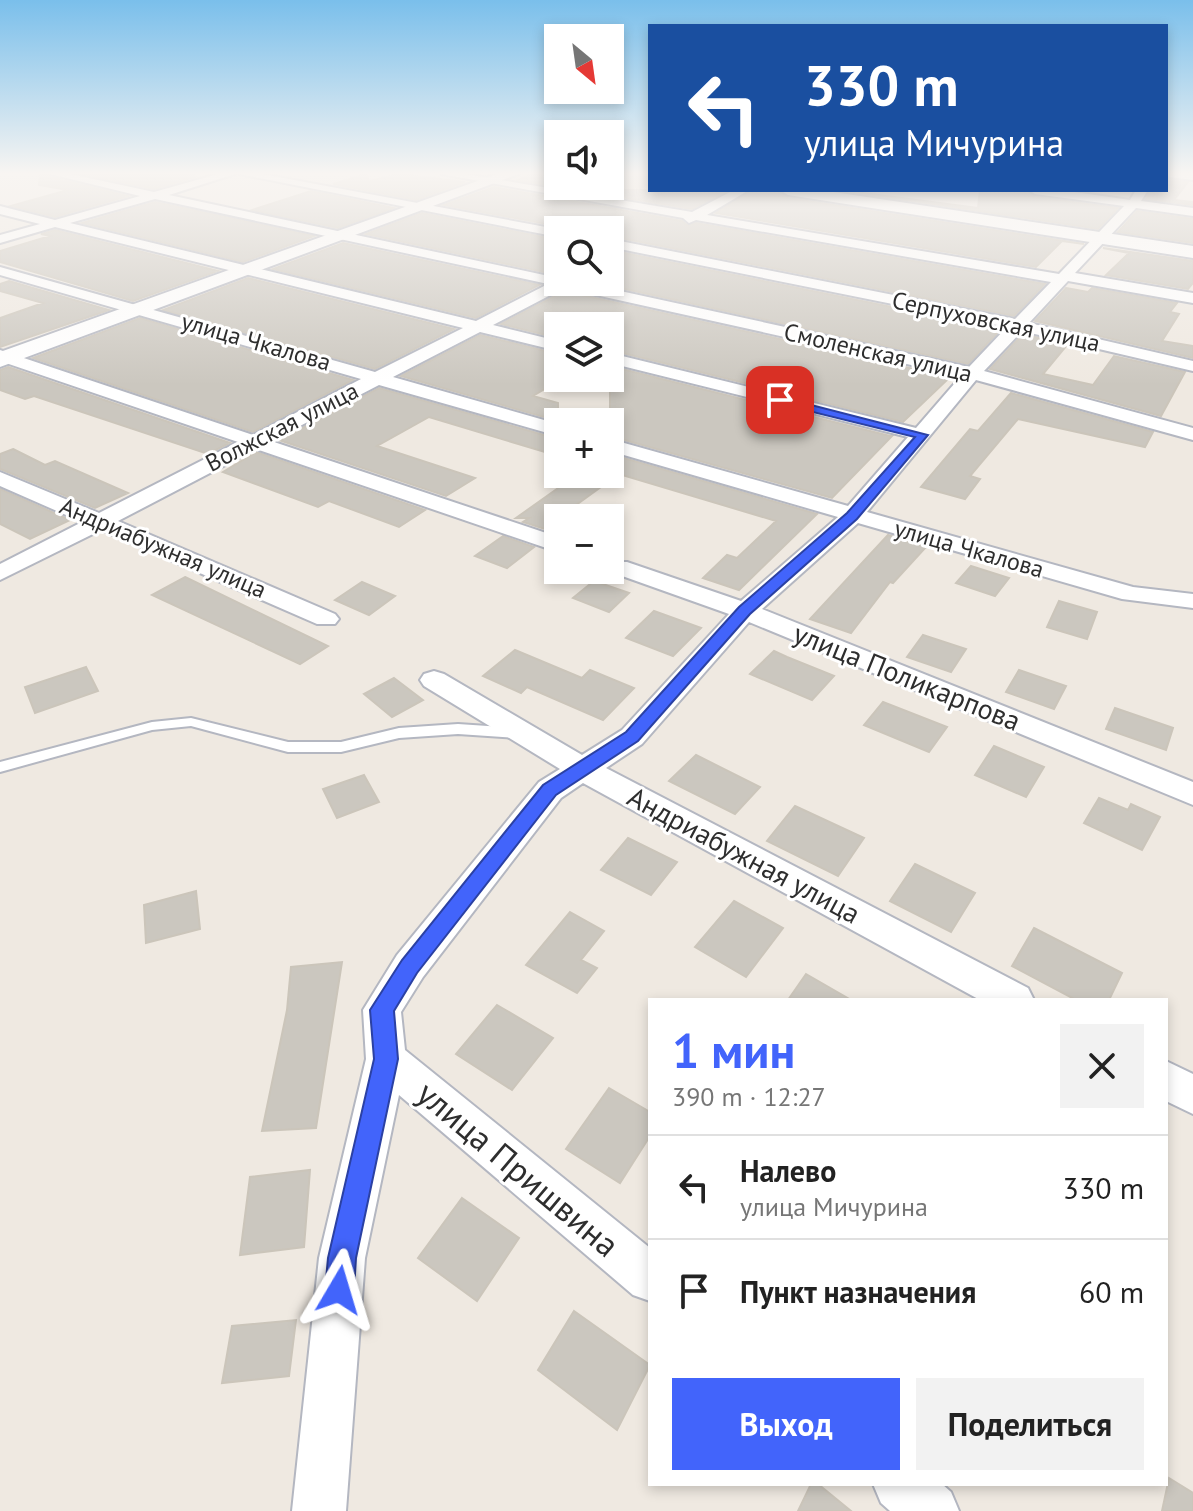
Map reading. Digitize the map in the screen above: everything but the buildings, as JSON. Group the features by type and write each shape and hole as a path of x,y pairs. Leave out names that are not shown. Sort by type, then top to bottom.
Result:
{"main road":[{"path":"2,357 319,245"},
{"path":"1147,245 1193,252"}],"street":[{"path":"144,245 544,343"},
{"name":"Смоленская улица","path":"383,245 544,278"},
{"name":"Серпуховская улица","path":"624,245 1019,325 1193,366"},
{"path":"624,252 639,245"},
{"path":"865,245 1193,298"},
{"path":"319,1511 342,1258 386,1059 382,1010 410,966 550,790 632,737 745,611 852,516 973,373 1093,245"},
{"name":"улица Чкалова","path":"0,271 544,426"},
{"name":"Волжская улица","path":"0,573 544,291"},
{"name":"Смоленская улица","path":"624,296 973,373 1010,386 1193,434"},
{"path":"2,357 257,440 544,540"},
{"path":"624,361 922,435"},
{"name":"улица Чкалова","path":"624,449 1131,594 1193,601"},
{"name":"Андриабужная улица","path":"0,478 326,619"},
{"name":"улица Поликарпова","path":"624,569 745,611 1193,794"},
{"name":"Андриабужная улица","path":"434,680 582,769 1011,998"},
{"name":"улица Пришвина","path":"386,1059 648,1276"},
{"path":"1168,1081 1193,1095"},
{"path":"902,1486 932,1511"}],"lane":[{"path":"0,767 152,726 191,722 288,747 341,747 399,733 458,729 522,733"}],"route":[{"path":"339,1290 342,1258 386,1059 382,1010 410,966 550,790 632,737 745,611 852,516 922,435 780,400"}]}
